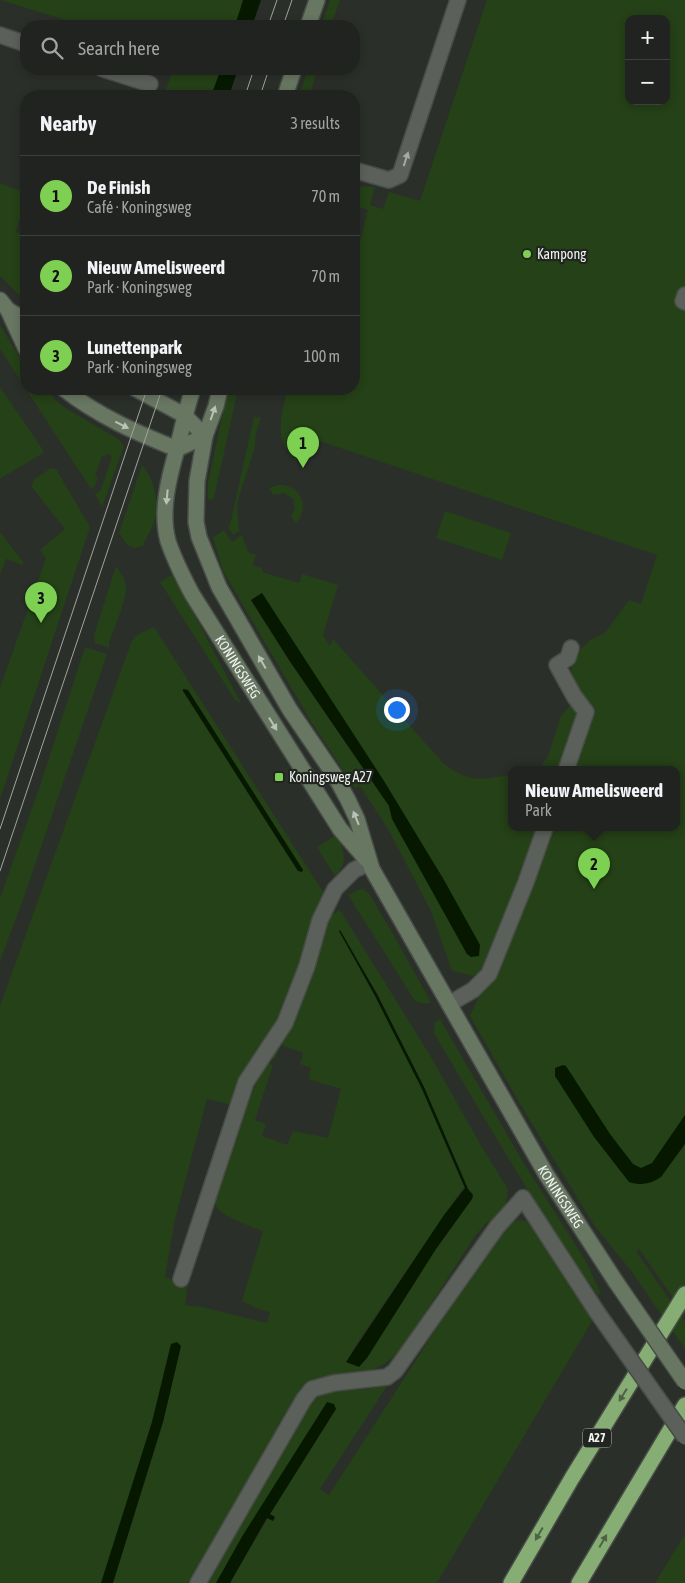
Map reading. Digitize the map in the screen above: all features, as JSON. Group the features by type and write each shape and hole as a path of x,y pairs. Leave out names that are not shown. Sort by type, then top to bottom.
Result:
{"highway":[{"name":"A27","path":"511,1583 572,1478 685,1294"},
{"path":"579,1583 685,1405"}],"main road":[{"path":"310,20 317,0"},
{"path":"287,90 292,75"},
{"path":"4,305 20,316"},
{"path":"4,305 20,337"},
{"path":"72,395 114,421 146,437 177,449 205,436 184,415 147,395"},
{"name":"KONINGSWEG","path":"191,395 184,415 167,492 166,514 168,539 192,594 340,829 369,863 546,1174 616,1282 685,1382"},
{"name":"KONINGSWEG","path":"219,395 205,436 197,481 196,522 199,537 215,580 290,710 335,776 357,819 369,863"}],"street":[{"path":"360,172 389,180 400,175 458,0"},
{"path":"0,35 20,42"},
{"path":"122,75 150,84"},
{"path":"685,295 683,301 685,302"},
{"path":"567,766 586,712 574,696 557,665 568,658 571,648"},
{"path":"449,1004 473,990 489,974 526,882 544,831"},
{"path":"182,1279 246,1082 284,1023 307,966 320,920 335,889 354,870 369,863"},
{"path":"198,1583 304,1399 312,1389 387,1377 395,1371 497,1227 523,1198 597,1312 685,1437"}],"green space":[{"path":"1,0 243,0 237,20 65,20"},
{"path":"330,0 340,0 333,20 323,20"},
{"path":"487,0 685,0 685,1315 639,1249 637,1251 685,1322 685,1349 632,1272 594,1225 523,1109 470,1016 479,996 487,987 478,973 473,976 452,971 431,911 388,829 360,786 355,788 312,723 223,571 213,537 224,530 232,542 242,535 248,552 256,555 253,565 262,568 262,572 299,583 302,574 338,585 323,635 330,646 333,639 443,763 452,770 475,778 508,775 508,831 680,831 680,766 541,766 548,756 561,716 571,704 573,686 571,664 580,650 590,640 605,633 629,600 641,604 657,555 305,436 296,461 284,444 281,436 281,419 286,395 360,395 360,241 368,210 360,207 360,187 375,187 370,205 383,209 389,192 420,201","holes":["262,593 444,880 467,954 392,819 389,806 289,660 251,600"]},
{"path":"171,75 219,75 213,90 166,90"},
{"path":"306,75 316,75 311,90 301,90"},
{"path":"0,183 20,191 20,216 16,232 20,233 20,296 0,276"},
{"path":"0,325 20,358 20,380 0,349"},
{"path":"0,387 43,450 43,453 0,479"},
{"path":"30,395 51,395 62,406 118,439 124,446 102,507 95,494 101,490 112,456 106,454 105,457 102,456 95,476 98,477 95,486 91,489"},
{"path":"227,395 237,395 214,498 211,500 208,499 208,483"},
{"path":"254,417 261,418 256,433 255,447 237,503 239,531 233,535 228,527"},
{"path":"142,465 149,475 154,489 157,511 155,521 143,546 134,548 127,545 119,533"},
{"path":"51,468 56,469 90,527 0,799 0,688 46,558 40,550 65,529 31,486 34,483 32,481"},
{"path":"286,485 292,488 301,497 303,510 296,523 291,517 295,508 293,499 284,493 273,495 269,488"},
{"path":"445,511 511,533 502,560 436,538"},
{"path":"0,532 23,562 23,565 6,559 0,575"},
{"path":"116,566 124,579 126,589 120,613 109,642 109,648 95,643 94,635"},
{"path":"173,574 241,703 235,700 160,582"},
{"path":"154,627 325,895 300,970 275,1027 242,1075 232,1105 207,1099 175,1219 165,1277 188,1284 185,1305 202,1307 267,1323 270,1312 242,1301 263,1231 224,1214 216,1206 214,1198 243,1112 266,1062 273,1065 255,1120 266,1124 262,1136 287,1145 293,1131 328,1138 341,1089 308,1079 311,1068 300,1064 303,1053 281,1045 275,1059 270,1058 302,1002 328,917 340,910 434,1062 480,1144 508,1189 506,1207 492,1223 488,1221 475,1236 401,1350 381,1366 370,1371 310,1384 191,1583 113,1583 163,1422 181,1346 171,1344 152,1422 101,1583 0,1583 0,1006 135,636","holes":["186,689 303,870 298,871 183,691","339,931 377,994 424,1087 468,1189 473,1195 436,1249 347,1362 355,1346 463,1188 465,1189 422,1089 374,994"]},
{"path":"85,647 107,654 24,897 0,961 0,898 40,786"},
{"path":"336,835 343,850 344,861 335,876 317,847"},
{"path":"363,888 370,895 431,1002 426,1004 415,1001 348,895"},
{"path":"440,1019 523,1162 585,1260 601,1293 598,1295 532,1197 434,1033 435,1022"},
{"path":"519,1220 530,1224 592,1321 437,1583 230,1583 268,1518 273,1521 270,1514 336,1409 243,1535 216,1583 204,1583 310,1401 316,1396 330,1391 367,1389 383,1384 387,1386 320,1489 329,1495 480,1261 503,1231"},
{"path":"685,1534 685,1583 655,1583"}],"shaded area":[{"path":"243,0 261,0 254,20 237,20"},
{"path":"219,75 236,75 231,90 213,90"},
{"path":"262,593 384,781 444,880 480,945 479,956 471,957 467,954 392,819 389,806 289,660 251,600"},
{"path":"183,689 188,690 303,870 302,872 298,871"},
{"path":"340,930 377,994 424,1087 468,1189 473,1195 436,1249 367,1358 359,1367 346,1362 444,1215 465,1188 422,1089"},
{"path":"563,1065 566,1066 610,1134 633,1164 641,1168 652,1163 685,1115 685,1144 661,1177 646,1184 629,1182 594,1137 555,1076 555,1068"},
{"path":"177,1342 181,1346 163,1422 113,1583 101,1583 152,1422 171,1344"},
{"path":"327,1402 334,1404 336,1409 270,1514 275,1517 273,1521 267,1518 230,1583 216,1583 243,1535"}],"tram line":[{"path":"270,20 277,0"},
{"path":"285,20 292,0"},
{"path":"247,90 252,75"},
{"path":"262,90 267,75"},
{"path":"0,829 145,395"},
{"path":"0,871 160,395"}],"place":[{"name":"Kampong","path":"527,254"},
{"name":"De Finish","path":"303,468"},
{"name":"Lunettenpark","path":"41,623"},
{"name":"Koningsweg A27","path":"279,777"},
{"name":"Nieuw Amelisweerd","path":"594,889"}]}
